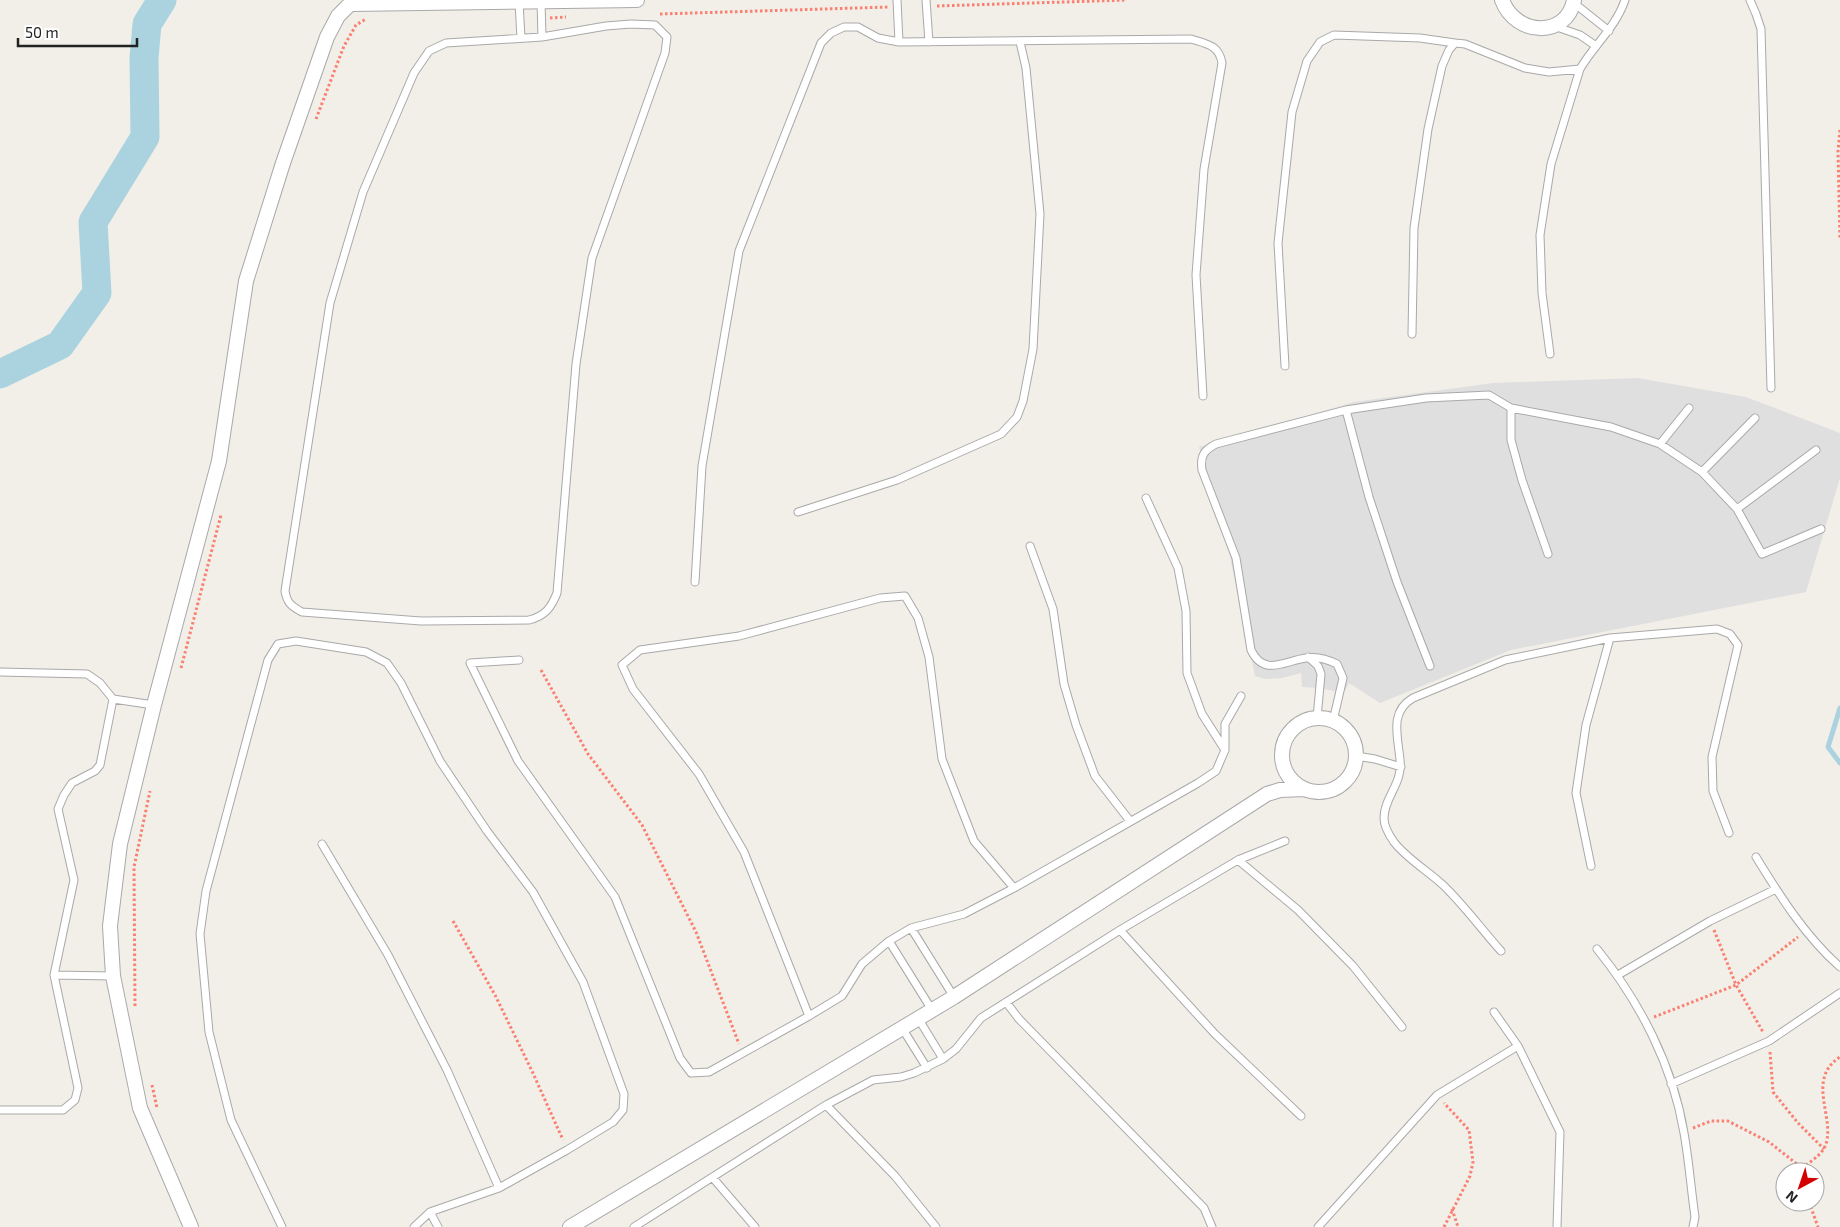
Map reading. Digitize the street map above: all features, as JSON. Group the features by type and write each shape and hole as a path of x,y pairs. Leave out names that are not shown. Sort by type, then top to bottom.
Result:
{"street":[{"path":"191,1227 140,1108 113,976 110,926 120,844 154,705 219,461 246,281 283,163 327,37 338,16 351,2 637,0"},
{"path":"1500,0 1510,16 1522,25 1538,29 1554,26 1569,13 1574,2"},
{"path":"570,1227 954,997 1267,794 1280,790 1305,789 1322,792 1339,786 1352,773 1356,756 1355,745 1343,726 1333,720 1317,718 1310,718 1298,724 1288,734 1282,746 1280,772 1275,784 1267,794"},
{"path":"1282,760 1289,778 1305,789"}],"lane":[{"path":"1550,354 1542,293 1540,235 1551,164 1580,69 1618,18 1625,0"},
{"path":"1750,0 1761,29 1771,388"},
{"path":"519,2 521,38"},
{"path":"541,2 542,37"},
{"path":"1574,2 1608,31"},
{"path":"926,3 929,42"},
{"path":"897,4 899,42"},
{"path":"631,24 655,25 667,37 666,54 592,258 576,364 557,593 552,605 545,614 529,620 422,621 302,612 291,606 285,591 330,303 363,192 414,73 429,51 446,43 521,38 542,37 606,26 631,24"},
{"path":"1554,26 1580,35 1596,46"},
{"path":"695,582 702,466 739,250 821,43 831,33 844,27 858,27 878,38 899,42 1191,39 1212,46 1220,54 1222,64 1204,169 1196,275 1202,396"},
{"path":"1285,366 1278,243 1292,112 1308,60 1320,42 1334,35 1420,38 1476,47 1525,68 1548,72 1580,69"},
{"path":"798,512 897,480 1001,434 1017,417 1024,401 1033,349 1040,214 1026,68 1020,42"},
{"path":"1412,334 1414,228 1428,129 1442,66 1449,50 1455,44"},
{"path":"1333,720 1343,678 1337,664 1324,658 1308,657 1267,666 1259,662 1251,650 1236,558 1201,462 1202,455 1207,448 1216,444 1346,410 1426,398 1489,395 1511,408 1611,427 1660,444 1702,472 1737,509 1762,554 1821,530"},
{"path":"1511,408 1511,440 1522,480 1548,554"},
{"path":"1660,444 1689,408"},
{"path":"1346,410 1369,497 1394,573 1430,666"},
{"path":"1702,472 1755,418"},
{"path":"1737,509 1816,450"},
{"path":"1146,498 1178,568 1186,611 1187,673 1202,714 1225,750"},
{"path":"1030,546 1053,609 1064,684 1076,725 1095,776 1130,821"},
{"path":"809,1016 744,852 699,774 633,689 622,665 640,650 739,636 880,598 905,596 918,618 929,658 942,759 974,841 1014,888"},
{"path":"1501,952 1445,887 1396,844 1386,831 1384,818 1387,804 1397,786 1401,767 1396,722 1400,709 1405,703 1505,660 1610,638 1718,629 1730,634 1738,645 1712,757 1713,791 1729,833"},
{"path":"1591,866 1576,793 1586,725 1610,638"},
{"path":"282,1227 231,1120 209,1032 200,934 206,891 268,660 278,644 296,641 366,652 387,662 401,683 440,761 487,831 533,892 583,982 624,1094 623,1110 614,1122 500,1188 430,1212 414,1227"},
{"path":"1308,657 1318,666 1322,674 1317,718"},
{"path":"519,660 470,663 518,761 615,898 680,1058 691,1073 709,1072 842,996 862,964 889,941 911,928 964,914 1014,888 1198,783 1216,770 1225,750 1225,724 1241,696"},
{"path":"0,672 87,674 100,683 113,699 154,705"},
{"path":"0,1110 62,1110 75,1100 78,1088 54,975 74,880 58,809 72,783 100,765 113,699"},
{"path":"1356,756 1375,759 1401,767"},
{"path":"634,1227 826,1105 873,1080 901,1077 928,1068 956,1049 981,1018 1006,1002 1120,930 1238,860 1285,841"},
{"path":"322,844 388,955 442,1061 500,1188"},
{"path":"1756,857 1806,931 1827,956 1840,967"},
{"path":"1238,860 1312,924 1353,966 1402,1027"},
{"path":"1618,975 1710,921 1776,889"},
{"path":"911,928 954,997"},
{"path":"1120,930 1214,1034 1301,1116"},
{"path":"889,941 932,1010"},
{"path":"1597,949 1618,975 1646,1020 1672,1084 1684,1132 1695,1217 1693,1227"},
{"path":"54,975 113,976"},
{"path":"1672,1084 1769,1041 1840,993"},
{"path":"1006,1002 1018,1019 1204,1208 1212,1227"},
{"path":"1494,1012 1518,1046 1560,1132 1557,1227"},
{"path":"918,1018 943,1059"},
{"path":"902,1027 928,1068"},
{"path":"1318,1227 1437,1095 1518,1046"},
{"path":"826,1105 894,1176 936,1227"},
{"path":"713,1178 755,1227"},
{"path":"430,1212 438,1227"}],"path":[{"path":"926,3 1127,0"},
{"path":"650,15 897,4"},
{"path":"315,120 344,46 356,25 369,17"},
{"path":"542,18 571,17"},
{"path":"1840,130 1838,151 1840,239"},
{"path":"179,674 222,511"},
{"path":"541,670 588,754 642,825 696,932 743,1054"},
{"path":"135,1008 134,867 151,782"},
{"path":"453,921 503,1012 567,1150"},
{"path":"1646,1020 1736,985 1806,931"},
{"path":"1809,1162 1824,1149 1828,1133 1823,1081 1825,1073 1833,1062 1840,1057"},
{"path":"151,1080 159,1117"},
{"path":"1437,1095 1469,1130 1474,1162 1470,1176 1452,1208 1444,1227"},
{"path":"1684,1132 1711,1121 1728,1121 1770,1142 1795,1162"},
{"path":"1452,1208 1458,1227"},
{"path":"1813,1212 1818,1227"}],"shaded area":[{"path":"1638,378 1746,397 1840,433 1840,478 1806,592 1511,650 1380,703 1349,683 1345,691 1339,692 1302,687 1301,673 1282,678 1265,679 1255,676 1230,557 1199,447 1354,402 1493,383"}],"waterway":[{"path":"0,374 60,345 97,293 93,222 145,137 144,58 147,24 162,0"},
{"path":"1840,708 1828,747 1840,763"}]}
